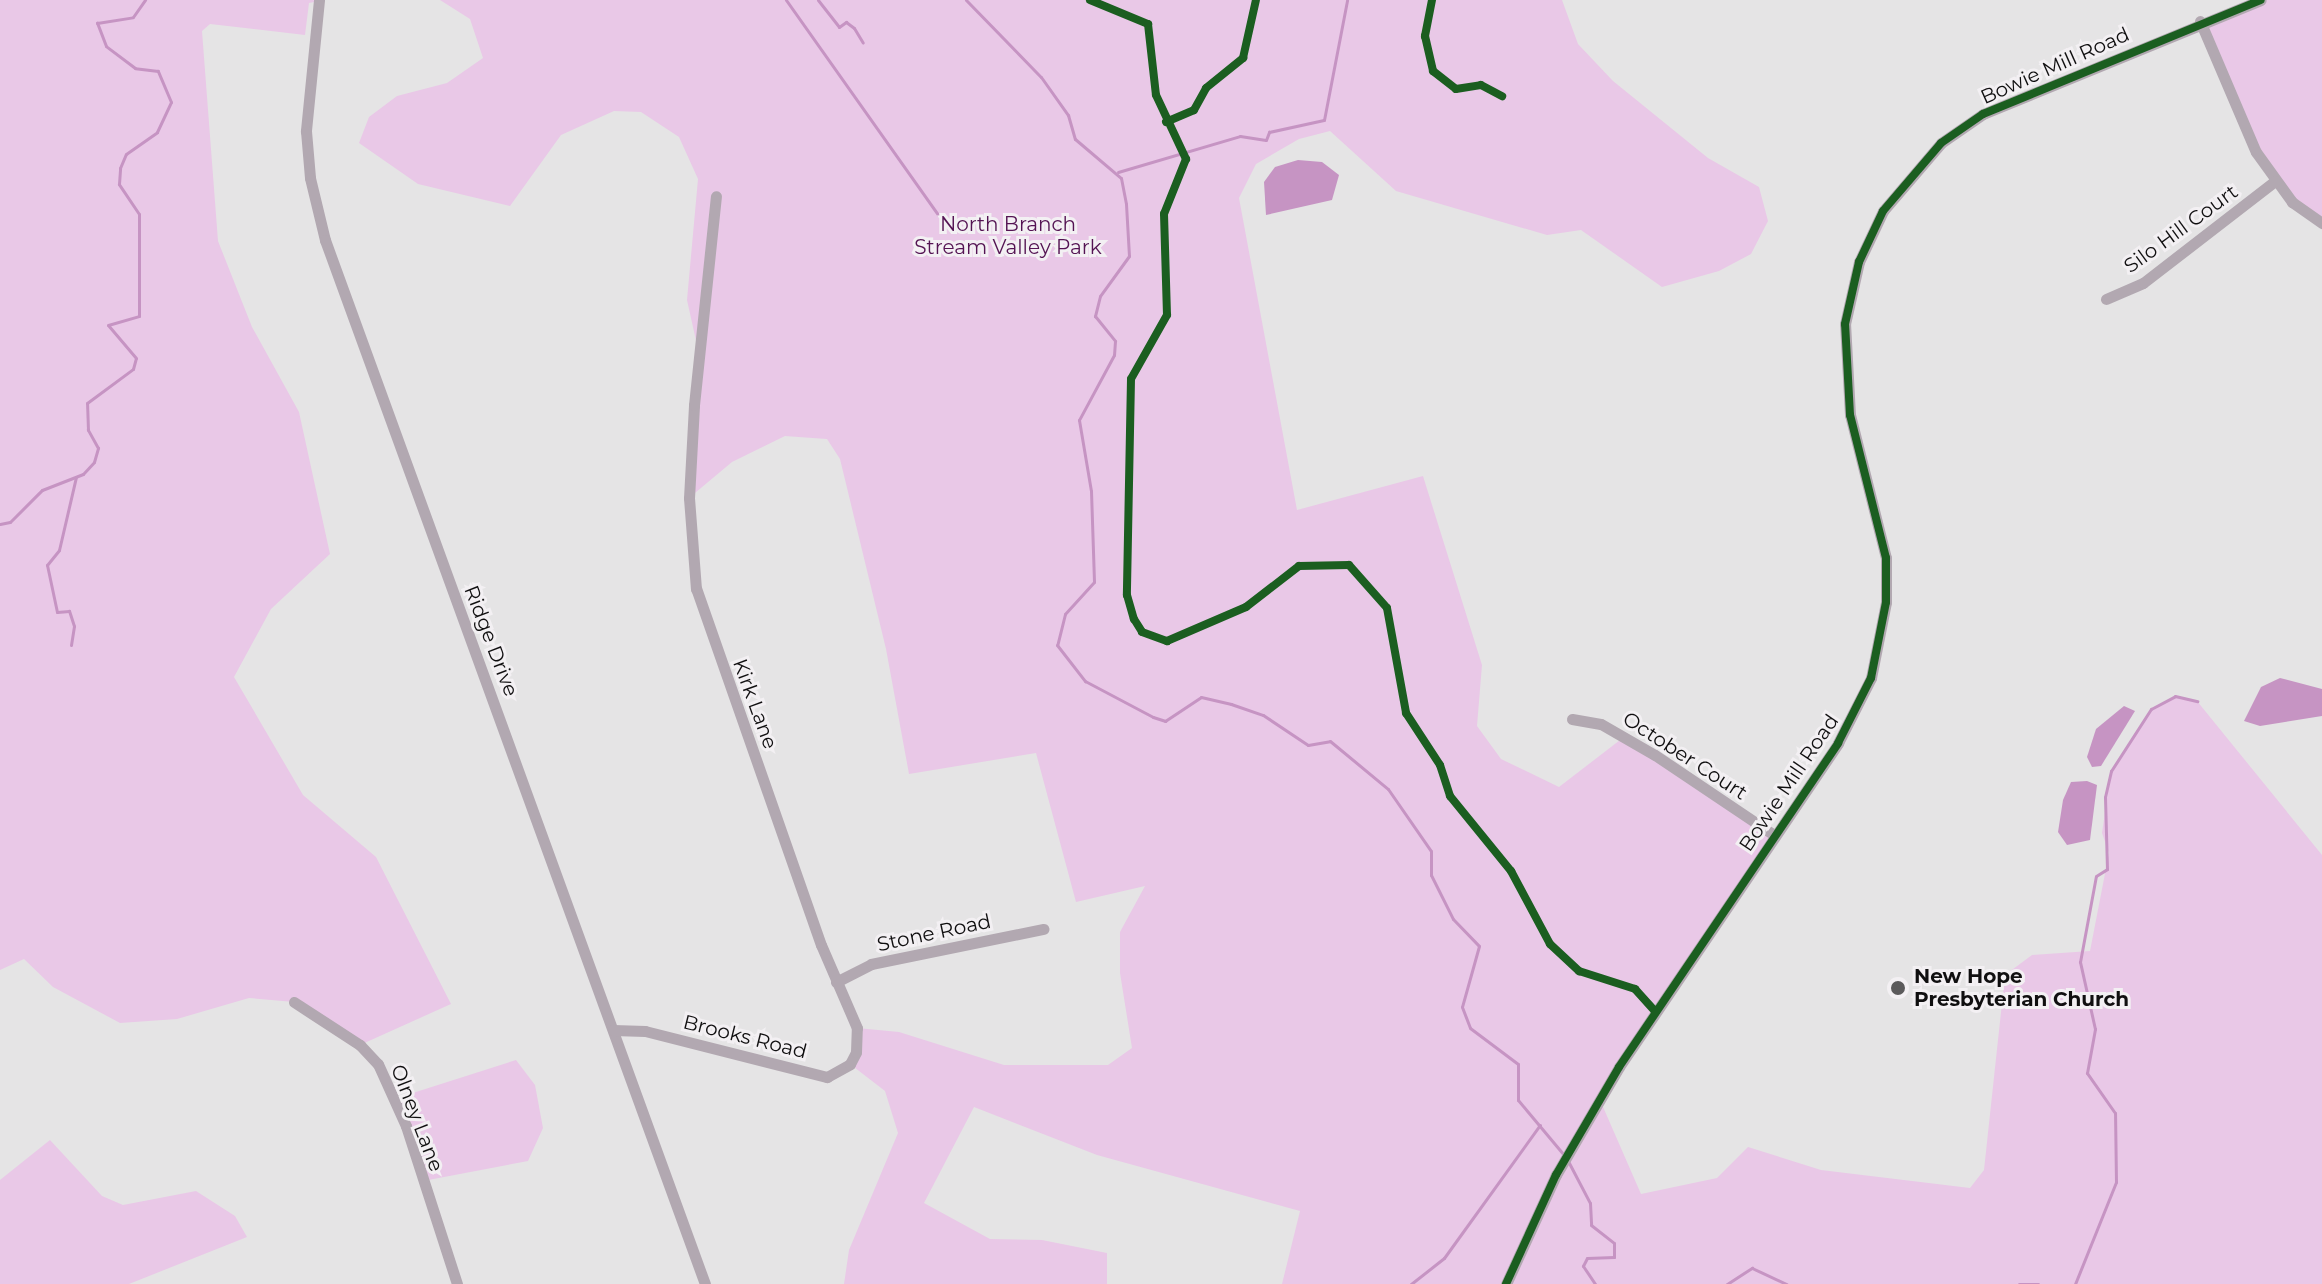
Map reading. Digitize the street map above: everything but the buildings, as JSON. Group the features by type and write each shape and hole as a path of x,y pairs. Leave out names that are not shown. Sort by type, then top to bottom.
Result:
{"street":[{"name":"Ridge Drive","path":"319,0 306,131 325,240 705,1284"},
{"name":"Bowie Mill Road","path":"1506,1284 1570,1149 1851,720 1881,641 1886,558 1845,377 1851,288 1870,235 1906,180 1941,143 1983,114 2200,21 2261,0"},
{"path":"2200,21 2275,181 2322,223"},
{"name":"Silo Hill Court","path":"2106,299 2143,283 2275,181"},
{"name":"Kirk Lane","path":"716,196 699,354 689,498 696,589 836,982 857,1028 856,1052"},
{"name":"October Court","path":"1572,719 1601,724 1655,755 1774,835"},
{"name":"Stone Road","path":"836,982 871,964 1043,929"},
{"name":"Olney Lane","path":"294,1002 360,1045 378,1064 406,1126 457,1284"},
{"name":"Brooks Road","path":"613,1030 645,1031 827,1077 850,1064 856,1052"}],"green space":[{"path":"0,0 325,0 309,3 305,35 210,24 202,31 218,241 252,327 299,412 330,554 271,609 234,677 303,795 376,857 451,1004 360,1045 294,1002 249,998 177,1019 120,1023 53,987 24,959 0,970"},
{"name":"North Branch Stream Valley Park","path":"440,0 1562,0 1578,44 1613,81 1708,158 1759,187 1768,221 1751,254 1719,271 1662,287 1581,230 1547,235 1396,191 1330,131 1299,139 1256,164 1239,198 1297,510 1423,476 1482,665 1477,726 1501,759 1559,787 1624,737 1774,835 1600,1100 1641,1194 1717,1178 1748,1147 1821,1170 1970,1188 1984,1170 2005,975 2032,955 2090,951 2109,853 2102,833 2111,771 2151,709 2175,696 2197,701 2322,855 2322,1284 1282,1284 1300,1211 1097,1155 974,1107 924,1203 990,1239 1042,1240 1107,1253 1107,1284 844,1284 849,1250 898,1133 885,1091 850,1064 857,1028 899,1032 1004,1065 1108,1065 1132,1048 1120,973 1120,932 1145,886 1076,902 1036,753 909,774 886,649 840,459 827,439 785,436 732,462 689,498 699,354 687,300 698,179 679,137 641,112 614,111 561,135 510,206 418,184 359,143 369,117 397,96 447,83 483,58 470,19"},
{"path":"2261,0 2322,0 2322,223 2275,181 2200,21"},
{"path":"516,1060 535,1085 543,1128 528,1161 423,1181 394,1099"},
{"path":"50,1140 102,1196 123,1205 196,1191 235,1216 247,1237 129,1284 0,1284 0,1180"}],"shaded area":[{"path":"1298,160 1322,162 1339,175 1332,200 1266,215 1264,182 1275,167"},
{"path":"2280,678 2322,689 2322,716 2260,726 2244,721 2261,687"},
{"path":"2124,706 2135,711 2101,766 2092,767 2087,757 2096,729"},
{"path":"2087,781 2097,785 2090,840 2067,845 2058,832 2063,800 2071,782"}],"waterway":[{"path":"0,524 10,522 42,490 83,474 94,462 98,448 88,430 87,403 133,369 136,358 108,325 139,316 139,214 119,184 120,168 126,154 157,132 171,102 158,71 135,68 106,46 97,23 133,17 145,0"},
{"path":"786,0 938,215"},
{"path":"818,0 839,27 846,22 854,28 863,43"},
{"path":"966,0 1041,77 1068,115 1075,139 1121,178 1126,204 1129,256 1100,296 1095,316 1115,341 1114,355 1079,420 1091,491 1094,582 1065,614 1057,645 1085,681 1153,717 1165,721 1201,697 1231,704 1263,715 1308,745 1330,741 1388,789 1431,851 1431,875 1453,919 1479,946 1462,1007 1470,1028 1518,1064 1518,1100 1564,1155"},
{"path":"1118,172 1240,136 1266,140 1269,132 1324,120 1347,0"},
{"path":"71,645 74,626 69,611 57,612 47,565 59,550 76,477"},
{"path":"2075,1284 2116,1182 2115,1113 2087,1073 2095,1029 2080,962 2096,876 2107,869 2105,797 2111,771 2151,709 2175,696 2197,701"},
{"path":"1411,1284 1444,1258 1540,1125"},
{"path":"1568,1161 1590,1203 1591,1225 1614,1243 1614,1257 1587,1258 1583,1266 1595,1284"},
{"path":"1727,1284 1752,1268 1787,1284"},
{"path":"2019,1284 2038,1284"}],"cycle path":[{"path":"1090,0 1148,24 1156,95 1186,159 1164,214 1167,315 1131,379 1127,595 1134,619 1142,632 1167,641 1246,607 1299,566 1349,565 1387,608 1406,713 1440,765 1450,796 1511,871 1550,944 1579,971 1635,989 1656,1012"},
{"path":"1166,122 1194,110 1206,88 1243,58 1256,0"},
{"path":"1432,0 1425,36 1433,71 1456,89 1481,85 1502,96"},
{"path":"1506,1284 1556,1175 1619,1067 1838,743 1871,678 1886,602 1886,558 1850,415 1845,324 1859,262 1883,211 1941,143 1983,114 2261,0"}],"place":[{"name":"New Hope Presbyterian Church","path":"1898,988"}]}
